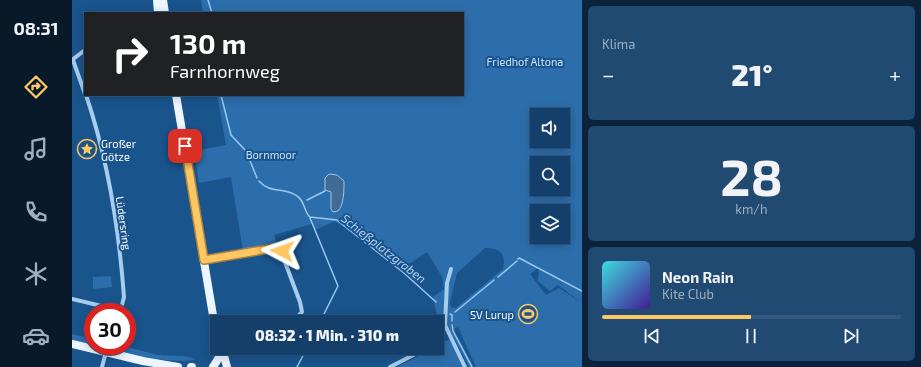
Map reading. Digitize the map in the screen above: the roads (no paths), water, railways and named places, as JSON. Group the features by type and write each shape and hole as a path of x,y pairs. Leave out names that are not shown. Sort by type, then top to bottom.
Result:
{"main road":[{"path":"157,0 158,12"},
{"path":"163,0 165,12"},
{"path":"176,96 214,315"},
{"path":"72,344 84,347"},
{"path":"119,355 178,367"},
{"path":"213,367 218,355"},
{"path":"219,355 221,367"},
{"path":"224,355 227,367"}],"street":[{"path":"72,60 84,51"},
{"name":"Lüdersring","path":"72,60 84,91"},
{"name":"Lüdersring","path":"72,299 114,308 122,305 124,298 116,222 109,185 86,96"},
{"path":"204,260 274,248 280,249 300,302 302,309 300,315"},
{"path":"451,269 447,279 445,325 465,367"},
{"path":"444,334 448,333"},
{"path":"102,367 105,355"},
{"path":"390,367 413,355"}],"waterway":[{"name":"Schießplatzgraben","path":"208,0 212,12"},
{"name":"Schießplatzgraben","path":"221,96 231,135 246,151 257,178"},
{"name":"Schießplatzgraben","path":"259,181 268,188 292,193 300,198 310,217 337,220 404,273 436,302"},
{"path":"307,200 325,191"},
{"path":"310,218 338,286 324,315"},
{"name":"Schießplatzgraben","path":"518,259 519,258 582,291"},
{"name":"Schießplatzgraben","path":"498,277 517,261"},
{"name":"Schießplatzgraben","path":"455,312 494,280"},
{"name":"Schießplatzgraben","path":"450,314 452,315 452,321"},
{"path":"452,325 453,331 472,367"},
{"path":"297,367 303,355"}],"place":[{"name":"Großer Götze","path":"87,149"},
{"name":"SV Lurup","path":"528,314"}],"park label":[{"name":"Friedhof Altona","path":"525,61"},
{"name":"Bornmoor","path":"271,154"}]}
